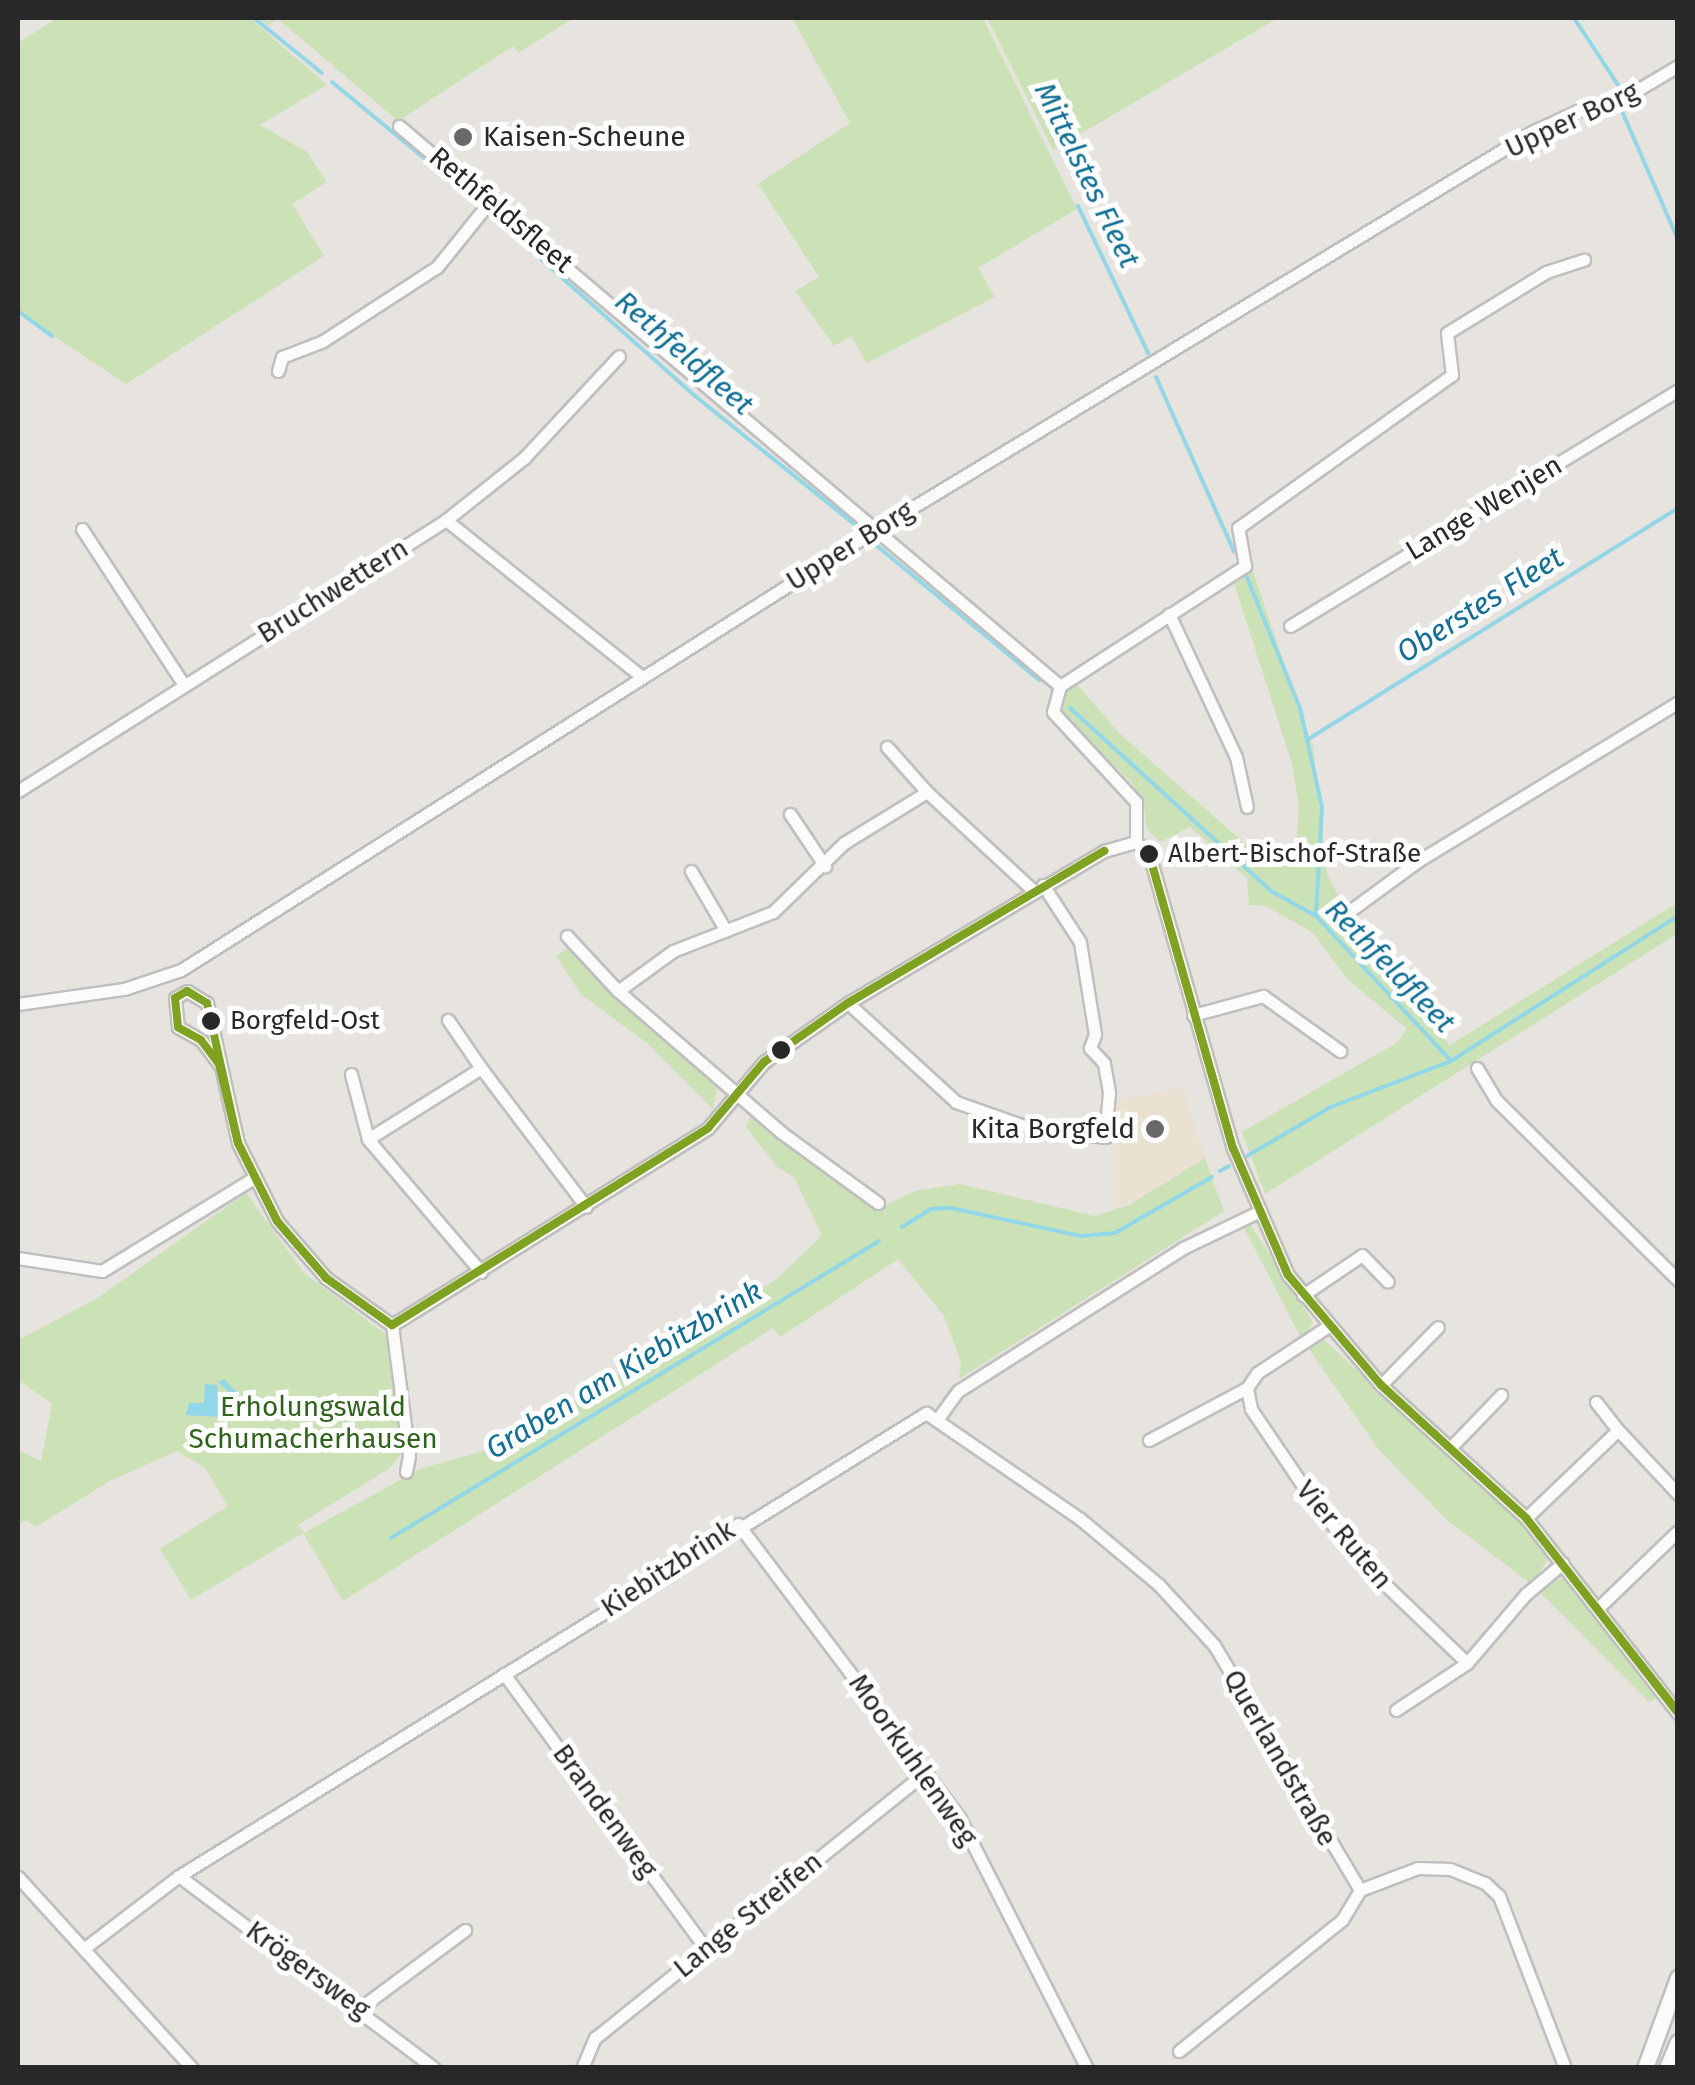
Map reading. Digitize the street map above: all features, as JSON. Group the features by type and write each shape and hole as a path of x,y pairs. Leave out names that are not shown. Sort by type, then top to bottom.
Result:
{"main road":[{"path":"1645,2068 1678,1978"},
{"path":"1667,2068 1678,2042"}],"street":[{"name":"Upper Borg","path":"18,1004 124,988 181,970 640,676 1532,132 1577,111 1612,105 1678,66"},
{"name":"Rethfeldsfleet","path":"399,126 491,200 1060,686"},
{"path":"278,370 282,357 323,341 437,266 491,200"},
{"path":"1131,842 1136,802 1053,712 1060,686 1245,566 1238,528 1452,375 1446,332 1546,272 1584,260"},
{"name":"Bruchwettern","path":"18,791 446,520 524,458 618,356"},
{"name":"Lange Wenjen","path":"1290,626 1678,390"},
{"path":"446,520 640,676"},
{"path":"82,529 184,686"},
{"path":"1169,614 1236,757 1247,807"},
{"path":"1346,913 1425,856 1678,702"},
{"path":"848,1003 956,1102 1027,1127 1105,1137 1109,1092 1104,1063 1090,1048 1095,1034 1080,942 1039,888 927,792 887,747"},
{"path":"618,991 673,951 784,905 844,843 927,792"},
{"path":"790,814 825,866"},
{"path":"392,1325 708,1128 764,1062 848,1003 1039,888 1131,842"},
{"path":"1131,842 1149,854 1192,1015 1256,1213 1302,1295 1326,1328 1381,1385 1452,1446 1526,1518 1675,1705"},
{"path":"691,870 726,931"},
{"path":"567,936 618,991 737,1094 878,1203"},
{"path":"181,970 187,992 207,1004 219,1064 252,1179 300,1252 358,1305 392,1325"},
{"path":"187,992 174,998 174,1020 201,1040 219,1064"},
{"path":"1192,1015 1263,996 1340,1052"},
{"path":"448,1020 586,1206"},
{"path":"368,1139 481,1068"},
{"path":"1477,1068 1496,1100 1678,1280"},
{"path":"350,1074 368,1139 481,1272"},
{"path":"18,1258 102,1271 252,1179"},
{"path":"940,1417 958,1391 1184,1248 1256,1213"},
{"path":"1302,1295 1362,1255 1388,1282"},
{"path":"392,1325 410,1456 406,1472"},
{"path":"1381,1385 1438,1327"},
{"path":"1149,1440 1247,1388 1257,1372 1326,1328"},
{"name":"Vier Ruten","path":"1247,1388 1251,1408 1316,1505 1369,1569 1467,1663"},
{"path":"1452,1446 1501,1395"},
{"path":"1596,1402 1678,1494"},
{"name":"Kiebitzbrink","path":"86,1948 180,1876 738,1524 915,1417 940,1417"},
{"name":"Querlandstraße","path":"940,1417 1159,1584 1214,1645 1360,1890"},
{"path":"1526,1518 1618,1430"},
{"name":"Moorkuhlenweg","path":"738,1524 960,1819 1087,2068"},
{"path":"1598,1608 1678,1530"},
{"path":"1396,1710 1467,1663 1526,1594 1563,1563"},
{"name":"Brandenweg","path":"504,1674 705,1948"},
{"name":"Lange Streifen","path":"582,2068 595,2038 927,1771"},
{"path":"1179,2050 1342,1920 1360,1890 1418,1868 1450,1869 1485,1883 1500,1896 1565,2068"},
{"name":"Krögersweg","path":"180,1876 360,2008 434,2068"},
{"path":"18,1878 192,2068"},
{"path":"360,2008 465,1930"}],"shaded area":[{"name":"Kita Borgfeld","path":"1183,1087 1205,1158 1113,1212 1114,1101"}],"green space":[{"path":"57,18 250,18 327,85 260,125 307,152 327,182 292,204 324,256 126,384 18,312 18,43"},
{"path":"259,18 574,18 518,53 513,46 398,121 278,19 268,25"},
{"path":"792,18 983,18 1077,209 978,268 995,297 867,363 851,336 834,346 795,291 819,277 758,184 850,123"},
{"path":"987,18 1278,18 1053,150"},
{"path":"1253,572 1313,747 1327,874 1338,895 1326,904 1350,943 1450,1045 1677,903 1677,934 1265,1194 1242,1132 1398,1042 1407,1029 1347,979 1313,933 1266,906 1249,905 1247,878 1190,827 1160,842 1147,829 1143,802 1131,782 1064,717 1058,702 1075,682 1119,733 1258,855 1295,866 1299,807 1292,764 1234,583"},
{"path":"570,947 617,997 718,1082 713,1109 648,1044 581,994 556,956"},
{"name":"Erholungswald Schumacherhausen","path":"752,1111 880,1208 915,1191 960,1184 1095,1216 1129,1205 1205,1158 1224,1211 959,1379 961,1362 944,1316 898,1259 780,1337 773,1328 343,1601 303,1533 191,1600 160,1549 228,1506 205,1468 177,1451 108,1482 36,1527 26,1520 18,1525 18,1450 41,1461 52,1404 18,1380 18,1340 96,1299 246,1193 304,1273 388,1336 402,1453 390,1468 298,1525 304,1533 420,1469 501,1446 777,1279 822,1235 794,1177 778,1168 746,1127"},
{"path":"1250,1224 1313,1322 1302,1340 1243,1226"},
{"path":"1323,1339 1522,1522 1550,1557 1531,1584 1448,1521 1379,1450 1306,1345"},
{"path":"1564,1577 1656,1699 1649,1702 1537,1589"}],"water":[{"path":"224,1379 239,1395 232,1410 218,1417 186,1415 189,1403 204,1403 205,1384 217,1385 218,1400 224,1401 230,1393 218,1382"}],"waterway":[{"name":"Rethfeldfleet","path":"254,18 322,73"},
{"name":"Oberstes Fleet","path":"1574,18 1618,85"},
{"name":"Rethfeldfleet","path":"332,82 477,202"},
{"name":"Oberstes Fleet","path":"1622,111 1678,240"},
{"name":"Mittelstes Fleet","path":"1078,206 1148,353"},
{"name":"Rethfeldfleet","path":"488,212 695,396 854,524"},
{"path":"18,311 52,336"},
{"name":"Mittelstes Fleet","path":"1156,377 1234,551"},
{"name":"Oberstes Fleet","path":"1307,740 1678,508"},
{"name":"Rethfeldfleet","path":"876,545 1039,680"},
{"name":"Mittelstes Fleet","path":"1246,575 1300,708 1322,807 1316,916"},
{"name":"Rethfeldfleet","path":"1070,708 1271,891 1316,916 1451,1061"},
{"name":"Graben am Kiebitzbrink","path":"1247,1156 1331,1107 1451,1061 1678,916"},
{"name":"Graben am Kiebitzbrink","path":"1220,1171 1229,1166"},
{"name":"Graben am Kiebitzbrink","path":"902,1227 931,1209 951,1208 1081,1236 1115,1233 1212,1177"},
{"name":"Graben am Kiebitzbrink","path":"391,1538 879,1241"}],"transit line":[{"path":"848,1003 1104,851"},
{"path":"848,1003 1104,851"},
{"path":"1149,854 1233,1148"},
{"path":"1149,854 1233,1148"},
{"path":"187,991 207,1003 238,1143 219,1064 201,1040 178,1027 175,998 187,991"},
{"path":"764,1062 848,1003"},
{"path":"764,1062 848,1003"},
{"path":"708,1128 764,1062"},
{"path":"708,1128 764,1062"},
{"path":"392,1325 708,1128"},
{"path":"392,1325 708,1128"},
{"path":"238,1143 277,1221"},
{"path":"238,1143 277,1221"},
{"path":"1233,1148 1288,1275"},
{"path":"1233,1148 1288,1275"},
{"path":"277,1221 326,1278"},
{"path":"277,1221 326,1278"},
{"path":"1288,1275 1381,1385"},
{"path":"1288,1275 1381,1385"},
{"path":"326,1278 392,1325"},
{"path":"326,1278 392,1325"},
{"path":"1381,1385 1526,1518"},
{"path":"1381,1385 1526,1518"},
{"path":"1526,1518 1678,1712"},
{"path":"1526,1518 1678,1713"}],"place":[{"name":"Kaisen-Scheune","path":"463,137"},
{"name":"Albert-Bischof-Straße","path":"1149,854"},
{"name":"Borgfeld-Ost","path":"211,1021"},
{"name":"Kita Borgfeld","path":"1155,1129"}]}
